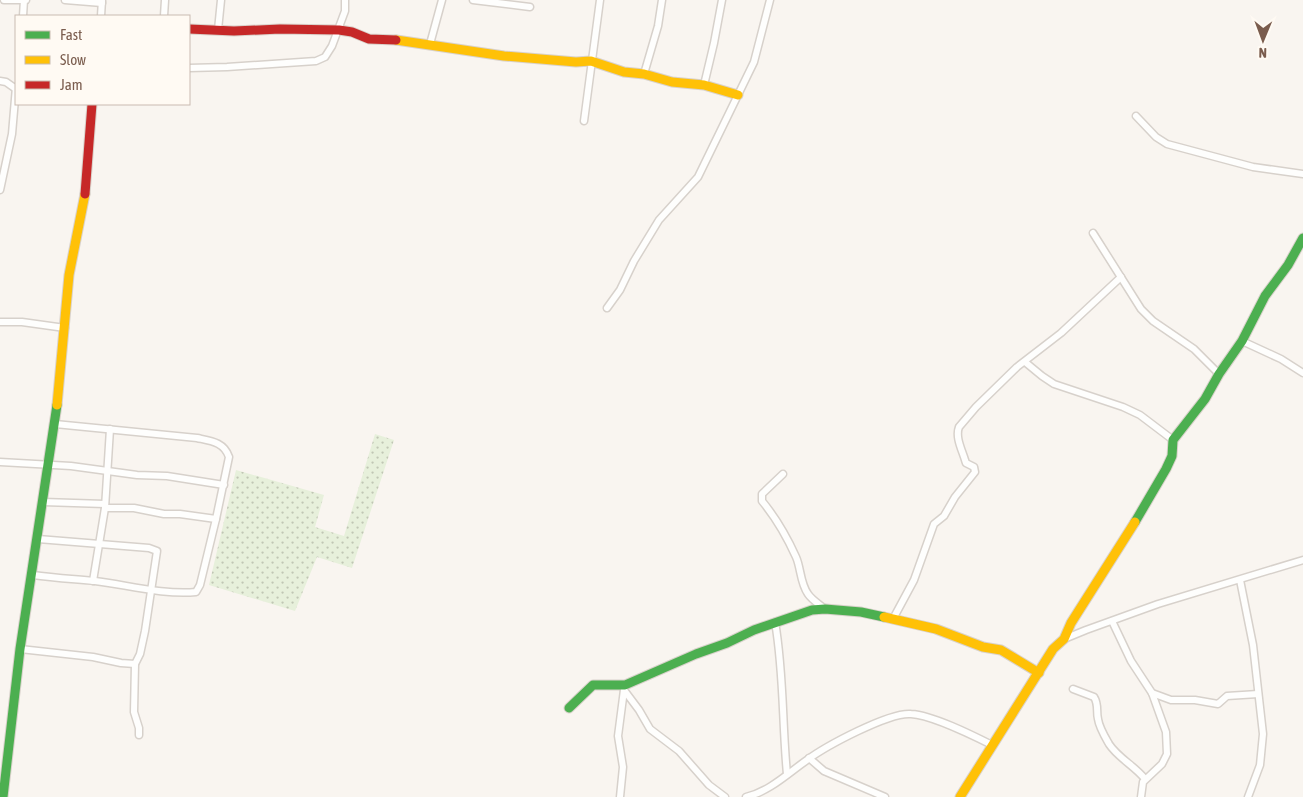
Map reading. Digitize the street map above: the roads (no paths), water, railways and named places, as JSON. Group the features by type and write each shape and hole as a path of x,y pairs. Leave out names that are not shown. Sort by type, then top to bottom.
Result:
{"street":[{"path":"4,0 25,0 23,15"},
{"path":"66,0 102,1 101,15"},
{"path":"164,15 165,0"},
{"path":"218,30 221,0"},
{"path":"190,68 316,61 325,58 332,46 334,36 339,30 345,11 345,0"},
{"path":"430,44 442,0"},
{"path":"473,0 530,7"},
{"path":"584,121 600,0"},
{"path":"644,74 658,26 662,0"},
{"path":"704,85 722,0"},
{"path":"606,308 620,290 634,260 659,220 698,177 754,62 770,0"},
{"path":"190,29 339,30 352,32 369,39 430,44 504,56 576,62 591,61 624,72 644,74 672,82 704,85 738,95"},
{"path":"0,81 15,87"},
{"path":"0,190 12,134 15,100"},
{"path":"3,797 20,649 33,576 55,424 69,276 86,189 92,105"},
{"path":"1136,116 1156,137 1167,144 1253,167 1303,174"},
{"path":"1093,232 1141,309 1153,320 1194,349 1219,374"},
{"path":"1064,639 1071,623 1115,555 1166,469 1172,456 1173,440 1205,400 1219,374 1242,341 1265,296 1279,279 1302,240"},
{"path":"893,619 914,580 934,524 944,516 955,497 975,472 974,468 965,460 958,438 957,431 959,427 976,407 1017,367 1061,333 1121,277"},
{"path":"0,322 22,322 65,328"},
{"path":"1242,341 1281,359 1303,373"},
{"path":"1025,362 1054,384 1123,407 1140,415 1173,440"},
{"path":"33,576 196,592 200,585 229,457 226,450 216,442 197,438 55,424"},
{"path":"93,581 105,506 110,429"},
{"path":"0,462 71,466 137,475 167,476 224,485"},
{"path":"783,474 762,494 762,501 772,512 787,538 797,560 808,595 825,609"},
{"path":"43,502 134,508 164,514 180,514 216,519"},
{"path":"38,539 157,550 146,631 140,654 135,664 134,712 139,735"},
{"path":"960,797 1053,648 1064,639 1196,592 1303,560"},
{"path":"1240,580 1252,645 1263,734 1260,765 1248,797"},
{"path":"569,708 593,685 624,688 775,622 812,610 825,609 861,612 936,629 983,647 1001,650 1039,673"},
{"path":"1112,621 1131,661 1152,693 1166,732 1167,754 1162,764 1145,779 1141,789 1141,797"},
{"path":"775,622 782,670 783,731 787,774"},
{"path":"20,649 93,657 135,664"},
{"path":"620,797 623,767 618,736 624,688"},
{"path":"624,688 650,729 679,751 709,786 725,797"},
{"path":"1073,689 1094,697 1098,703 1098,720 1108,743 1113,750 1145,779"},
{"path":"1152,693 1171,700 1195,700 1218,704 1225,696 1258,694"},
{"path":"746,797 773,786 809,758 827,747 867,727 899,714 925,716 992,745"},
{"path":"809,758 824,771 885,797"}]}
